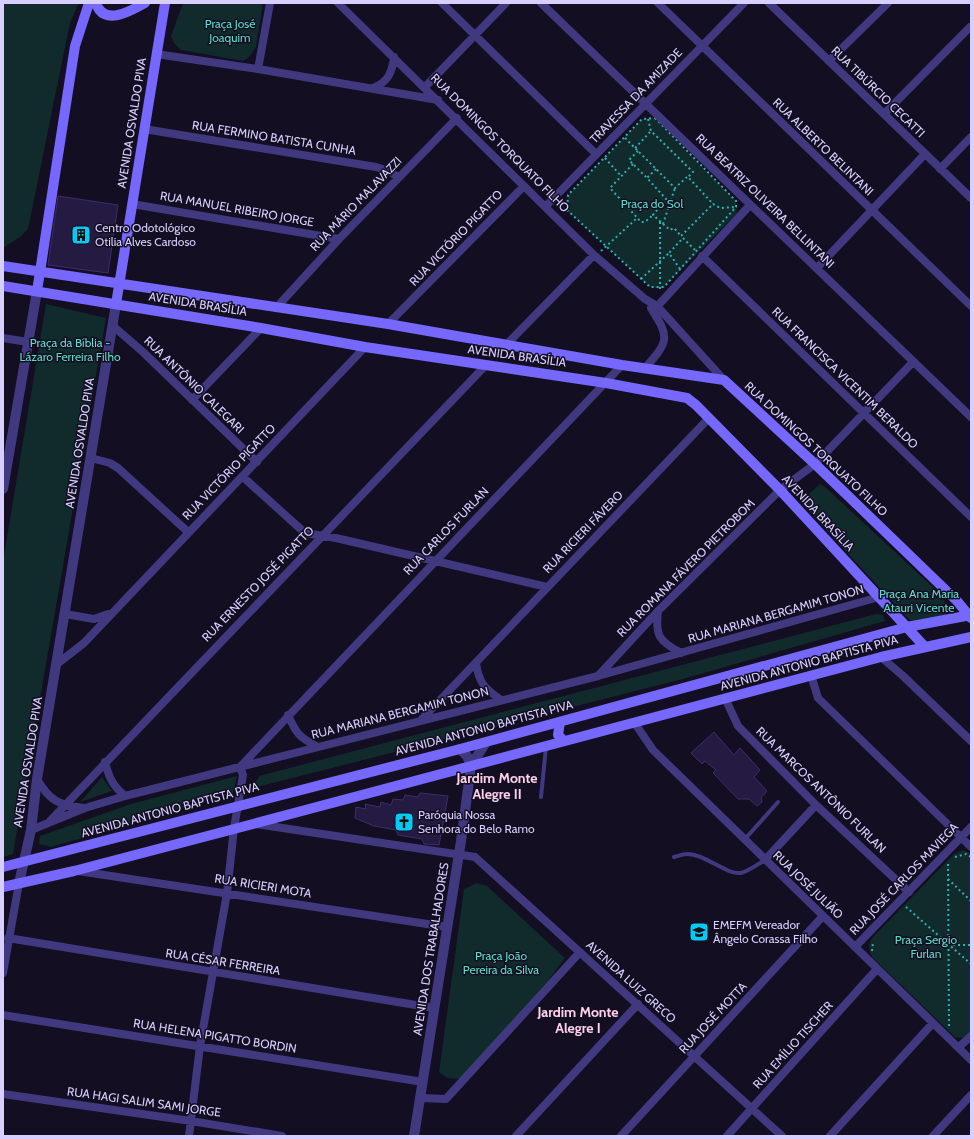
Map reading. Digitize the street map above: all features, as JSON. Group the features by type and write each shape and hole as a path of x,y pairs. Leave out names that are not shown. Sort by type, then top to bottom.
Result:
{"main road":[{"path":"37,291 75,46 90,3"},
{"path":"96,3 97,7 103,14 116,17 145,3"},
{"name":"AVENIDA OSVALDO PIVA","path":"116,304 165,3"},
{"name":"AVENIDA BRASÍLIA","path":"3,266 388,324 622,365 724,380"},
{"name":"AVENIDA BRASÍLIA","path":"3,286 261,328 365,347 606,382 687,398 709,418 780,490 925,648"},
{"name":"RUA DOMINGOS TORQUATO FILHO","path":"724,380 815,464 957,601 970,617"},
{"name":"AVENIDA ANTONIO BAPTISTA PIVA","path":"3,867 238,805 460,749 907,628 970,617"},
{"name":"AVENIDA ANTONIO BAPTISTA PIVA","path":"3,887 253,824 881,657 971,637"},
{"path":"560,722 558,735 564,741"}],"street":[{"path":"258,69 270,3"},
{"name":"RUA DOMINGOS TORQUATO FILHO","path":"338,3 457,118 595,256 645,299 724,380"},
{"path":"442,3 596,154"},
{"path":"425,87 506,3"},
{"name":"RUA BEATRIZ OLIVEIRA BELLINTANI","path":"541,3 646,102 750,205 971,417"},
{"name":"RUA ALBERTO BELINTANI","path":"658,3 870,210 971,306"},
{"name":"TRAVESSA DA AMIZADE","path":"546,206 744,3"},
{"name":"RUA TIBÚRCIO CECATTI","path":"769,3 971,198"},
{"path":"829,62 888,3"},
{"path":"884,114 970,27"},
{"path":"156,54 258,69 438,100"},
{"path":"373,88 382,84 388,79 392,71 394,57"},
{"name":"RUA MÁRIO MALAVAZZI","path":"276,308 398,177 457,118"},
{"name":"RUA FERMINO BATISTA CUNHA","path":"144,129 376,167 398,177"},
{"path":"940,169 971,137"},
{"path":"817,268 870,210 925,154"},
{"name":"RUA VICTÓRIO PIGATTO","path":"388,324 524,186"},
{"name":"RUA MANUEL RIBEIRO JORGE","path":"132,204 339,239"},
{"path":"655,309 699,254 750,205"},
{"name":"RUA FRANCISCA VICENTIM BERALDO","path":"699,254 971,517"},
{"path":"507,344 595,256"},
{"path":"3,489 37,291"},
{"name":"AVENIDA OSVALDO PIVA","path":"19,883 30,830 37,779 116,304"},
{"name":"RUA DOMINGOS TORQUATO FILHO","path":"645,368 660,349 665,339 664,327 655,309"},
{"name":"RUA ANTÔNIO CALEGARI","path":"113,326 257,462"},
{"path":"192,400 261,328"},
{"path":"3,338 28,342"},
{"name":"RUA VICTÓRIO PIGATTO","path":"57,664 76,651 110,613 243,477 365,347"},
{"name":"RUA ROMANA FÁVERO PIETROBOM","path":"598,676 658,611 780,490 815,464 913,362"},
{"name":"RUA ERNESTO JOSÉ PIGATTO","path":"50,822 64,805 321,535 486,365"},
{"name":"RUA CARLOS FURLAN","path":"240,767 434,561 622,365"},
{"name":"RUA RICIERI FÁVERO","path":"422,719 546,587 709,418"},
{"path":"91,458 110,463 118,468 188,532"},
{"path":"243,477 305,533 321,535 546,587"},
{"name":"RUA MARIANA BERGAMIM TONON","path":"30,830 85,808 125,796 422,719 598,676 879,597"},
{"name":"RUA MARIANA BERGAMIM TONON","path":"658,611 656,625 659,638 666,645 681,653"},
{"name":"RUA VICTÓRIO PIGATTO","path":"65,614 94,619 110,613"},
{"path":"881,657 971,741"},
{"path":"476,663 478,679 487,690 500,700"},
{"path":"812,675 818,698 971,847"},
{"name":"RUA MARCOS ANTÔNIO FURLAN","path":"725,698 738,726 816,805 909,892"},
{"path":"288,715 295,731 304,739 316,746"},
{"name":"RUA JOSÉ JULIÃO","path":"634,722 653,750 971,1060"},
{"name":"AVENIDA DOS TRABALHADORES","path":"414,1136 459,856 471,766 486,742"},
{"path":"460,749 467,756 471,766"},
{"path":"105,762 109,779 125,796"},
{"path":"189,1136 200,1046 227,893 234,828 243,775 240,767"},
{"name":"RUA MARIANA BERGAMIM TONON","path":"37,779 44,790 57,803 85,808"},
{"path":"765,860 816,805"},
{"name":"AVENIDA LUIZ GRECO","path":"253,824 459,856 474,857 782,1136"},
{"name":"RUA JOSÉ CARLOS MAVIEGA","path":"855,947 971,827"},
{"name":"RUA RICIERI MOTA","path":"74,870 447,927"},
{"path":"3,973 8,938 19,883"},
{"name":"RUA JOSÉ MOTTA","path":"621,1136 823,916"},
{"name":"RUA CÉSAR FERREIRA","path":"8,938 434,1008"},
{"path":"420,1098 446,1099 580,952"},
{"name":"RUA EMÍLIO TISCHER","path":"727,1136 877,970"},
{"path":"516,1136 638,1004"},
{"name":"RUA HELENA PIGATTO BORDIN","path":"3,1015 423,1082"},
{"path":"830,1136 933,1023"},
{"path":"959,1047 971,1036"},
{"name":"RUA HAGI SALIM SAMI JORGE","path":"3,1094 191,1120 282,1136"},
{"path":"933,1136 971,1095"}],"lane":[{"path":"541,798 546,746"},
{"path":"745,840 778,802"},
{"path":"674,857 686,854 698,856 729,871 739,873 746,871 765,860"}],"path":[{"path":"648,118 651,131 693,172 675,188 663,224"},
{"path":"655,118 680,144 736,201 736,207 699,254 681,269 664,287 650,287 567,210 568,195 642,119 655,118"},
{"path":"635,148 651,131"},
{"path":"624,137 675,188"},
{"path":"673,152 680,144"},
{"path":"633,164 610,188 637,219 645,222 666,199 647,178 633,164 629,160 638,151"},
{"path":"604,158 621,176"},
{"path":"647,178 656,168"},
{"path":"688,177 713,204 720,208 736,207"},
{"path":"681,236 713,204"},
{"path":"652,215 670,230 674,228 699,254"},
{"path":"595,256 637,219"},
{"path":"660,222 660,288"},
{"path":"641,279 683,238"},
{"path":"669,253 681,269"},
{"path":"945,866 957,856 966,854 971,857"},
{"path":"943,1024 949,1029 948,864"},
{"path":"948,879 971,901"},
{"path":"910,902 906,907 948,946 971,964"},
{"path":"873,940 871,948 874,956"},
{"path":"948,946 971,945"}],"green space":[{"path":"3,3 79,3 70,23 28,229 20,237 3,248"},
{"name":"Praça José Joaquim","path":"183,3 263,3 256,47 249,57 243,61 181,50 174,43 171,36"},
{"name":"Praça do Sol","path":"655,118 736,201 737,213 664,287 660,289 650,287 567,211 568,195 642,119"},
{"name":"Praça da Bíblia - Lázaro Ferreira Filho","path":"46,304 106,318 13,854 3,857 3,561"},
{"name":"Praça Ana Maria Atauri Vicente","path":"820,484 935,589 943,598 946,605 947,609 944,617 911,621 899,609 805,507 804,499"},
{"path":"876,614 883,615 885,621 683,679 253,788 259,776"},
{"path":"237,776 233,794 51,847 39,844 40,836 131,804"},
{"path":"102,777 112,791 80,802"},
{"name":"Praça Sergio Furlan","path":"963,850 971,853 971,1033 962,1038 955,1037 872,957 869,946 874,936 954,854"},
{"name":"Praça João Pereira da Silva","path":"477,883 487,886 565,958 547,982 467,1072 459,1079 447,1078 439,1072 464,889"}],"building":[{"name":"Centro Odotológico Otilia Alves Cardoso","path":"58,196 118,205 108,273 48,265"},
{"path":"714,732 734,755 740,748 760,770 754,777 767,791 761,798 762,802 757,806 749,799 738,799 713,773 716,770 705,761 702,764 691,753"},
{"name":"Paróquia Nossa Senhora do Belo Ramo","path":"420,793 448,796 439,845 424,844 422,839 398,835 396,830 374,826 355,818 356,807 366,809 365,804 380,807 381,802 391,805 393,799 403,800 405,795 418,797"}],"place":[{"name":"Centro Odotológico Otilia Alves Cardoso","path":"81,235"},
{"name":"Paróquia Nossa Senhora do Belo Ramo","path":"404,822"},
{"name":"EMEFM Vereador Ângelo Corassa Filho","path":"699,932"}],"district":[{"name":"Jardim Monte Alegre II","path":"497,786"},
{"name":"Jardim Monte Alegre I","path":"578,1020"}]}
